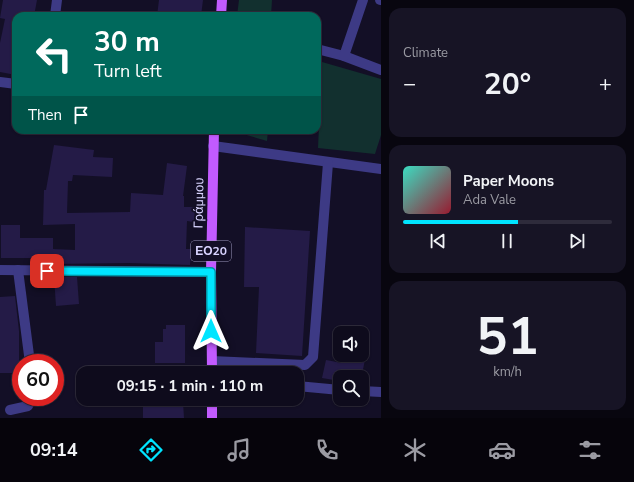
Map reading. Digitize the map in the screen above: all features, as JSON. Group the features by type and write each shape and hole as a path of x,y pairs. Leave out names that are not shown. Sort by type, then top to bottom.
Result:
{"main road":[{"path":"221,12 222,0"},
{"name":"Γράμμου","path":"212,366 211,272 214,134"},
{"path":"212,406 212,418"}],"street":[{"path":"56,12 57,0"},
{"path":"344,56 363,0"},
{"path":"321,50 344,56 381,70"},
{"path":"0,82 12,84"},
{"path":"213,146 328,163 381,169"},
{"path":"212,361 305,365 313,357 328,163"},
{"path":"0,270 211,272"},
{"path":"18,270 29,354"},
{"path":"304,387 333,389"},
{"path":"369,391 381,392"},
{"path":"10,410 28,406"}],"green space":[{"path":"239,0 272,0 271,12 238,12"},
{"path":"322,62 381,79 381,135 375,154 318,148 319,134 321,134"},
{"path":"243,134 268,134 267,141"}],"building":[{"path":"3,0 37,0 35,12 12,12 12,74 0,72 0,43 5,19 0,18"},
{"path":"159,0 203,0 202,12 158,12"},
{"path":"54,145 94,150 93,157 113,158 112,177 73,175 72,181 68,181 67,213 130,212 131,193 163,195 167,163 187,166 183,196 184,207 195,207 194,222 187,221 186,249 191,249 190,265 129,263 53,264 33,263 33,258 1,258 1,225 20,225 20,238 53,238 53,249 75,250 75,224 43,225 44,190 46,190"},
{"path":"245,227 310,231 302,356 256,353 259,287 244,287"},
{"path":"54,277 77,277 79,304 56,306"},
{"path":"15,296 19,331 19,354 12,354 12,373 0,373 0,297"},
{"path":"166,325 185,325 185,363 155,363 155,342 163,342 163,329 166,329"},
{"path":"326,360 342,363 365,362 363,370 333,370 333,380 322,378"},
{"path":"143,406 183,406 184,418 143,418"}],"route":[{"path":"47,271 211,272 211,331"}]}
